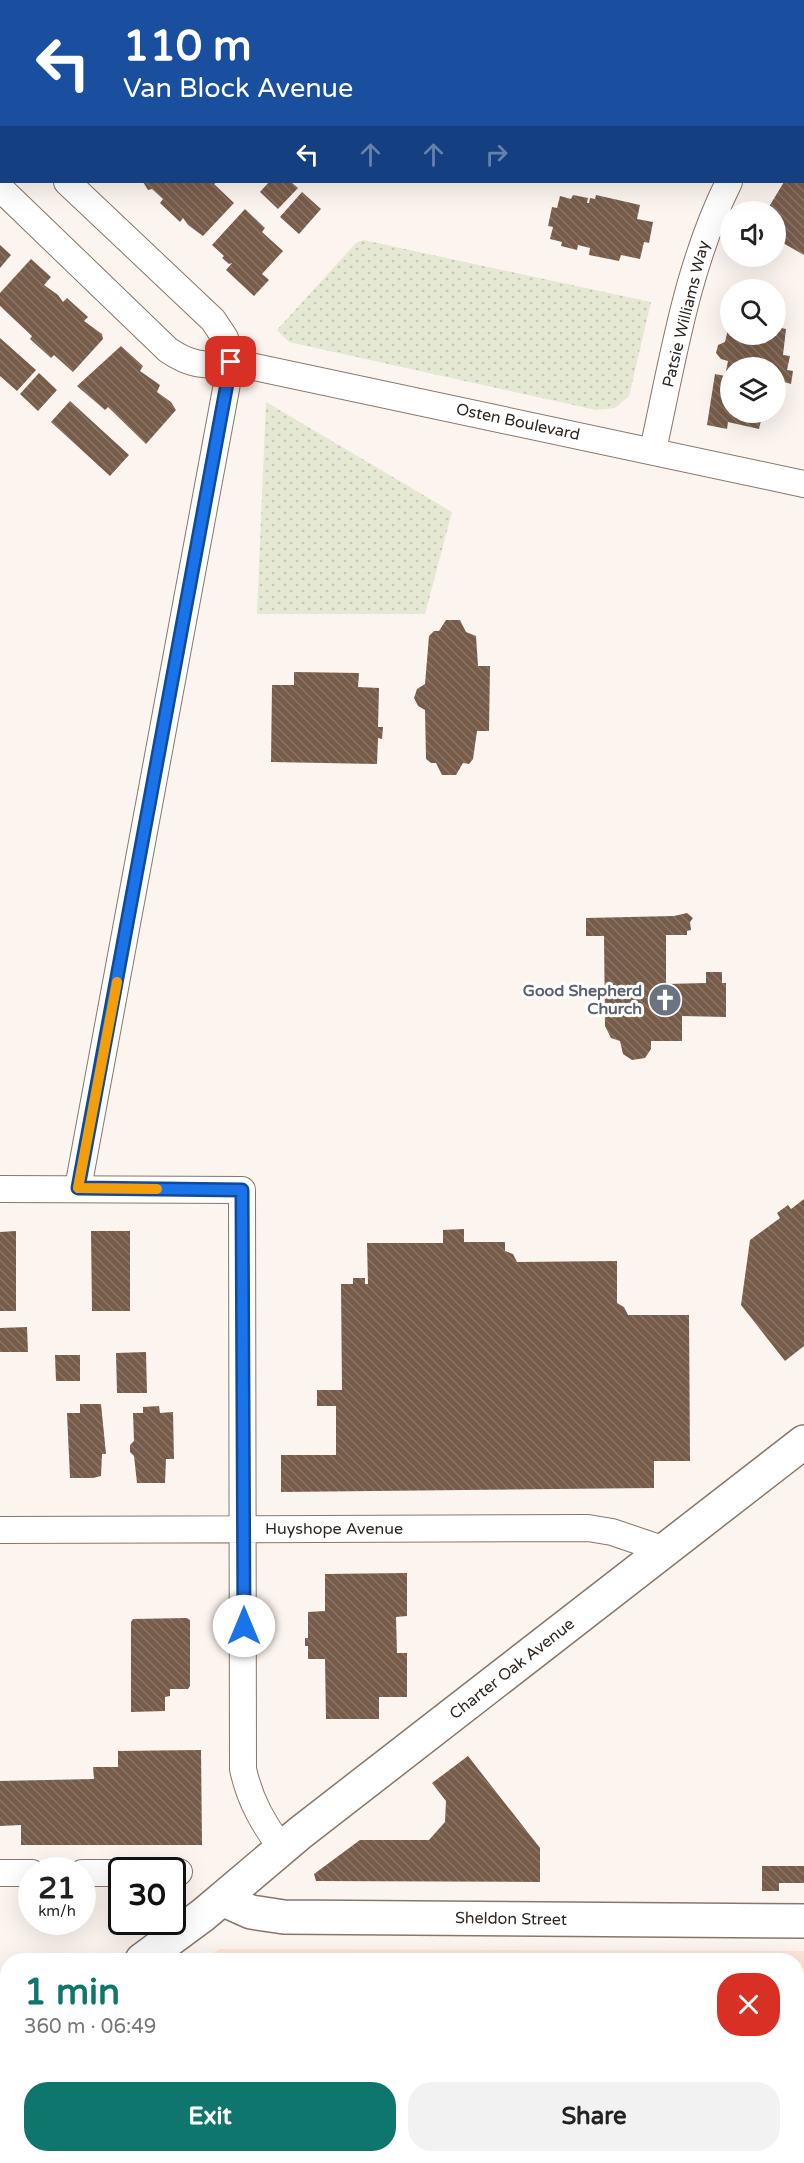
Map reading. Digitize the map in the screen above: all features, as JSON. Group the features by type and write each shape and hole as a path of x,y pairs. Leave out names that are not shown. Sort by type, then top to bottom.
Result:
{"street":[{"path":"69,183 213,320 225,338 231,362 78,1188"},
{"name":"Patsie Williams Way","path":"653,450 693,270 713,213 728,183"},
{"name":"Osten Boulevard","path":"0,188 168,350 194,365 209,366 231,362 653,450 804,484"},
{"path":"0,1189 242,1190 243,1769 248,1792 261,1820 282,1849"},
{"name":"Charter Oak Avenue","path":"151,1953 804,1442"},
{"name":"Huyshope Avenue","path":"0,1530 588,1528 612,1532 665,1550"},
{"path":"0,1873 18,1873"},
{"name":"Sheldon Street","path":"222,1899 257,1913 284,1917 804,1921"}],"shaded area":[{"path":"219,1949 804,1951 804,1953 214,1953"}],"green space":[{"path":"363,240 651,302 629,396 615,408 596,410 289,342 277,330 356,243"},
{"path":"266,402 452,512 425,614 257,614"}],"building":[{"path":"144,183 216,183 214,184 234,203 203,236 188,225 183,218 180,222 160,203 163,199 152,189 148,190"},
{"path":"268,183 292,183 298,188 278,209 260,192"},
{"path":"783,183 804,183 804,255 786,245 786,201 772,201"},
{"path":"302,192 321,209 299,234 280,217"},
{"path":"573,195 588,198 587,203 590,198 595,199 596,195 640,205 637,219 653,222 649,243 644,242 640,259 621,255 619,261 589,255 590,248 578,245 577,250 561,246 562,242 550,239 553,227 548,226 552,207 557,208 560,196 571,199"},
{"path":"245,209 265,228 262,232 283,251 262,274 269,280 254,296 226,270 232,263 229,264 222,258 224,256 212,245"},
{"path":"0,245 11,255 0,268"},
{"path":"31,259 51,277 44,285 58,295 63,302 67,298 88,317 84,321 102,334 103,339 73,372 54,355 51,358 30,339 32,336 0,306 0,293"},
{"path":"0,338 36,370 17,391 0,376"},
{"path":"718,345 784,345 783,355 790,356 787,370 793,371 791,384 786,383 786,357 720,358 716,353"},
{"path":"121,346 143,366 140,371 160,385 157,392 171,402 176,410 146,444 108,407 105,410 77,386"},
{"path":"39,373 57,390 38,411 20,394"},
{"path":"715,374 720,375 720,423 728,423 727,429 707,425"},
{"path":"70,401 129,455 110,476 51,422"},
{"path":"732,423 760,423 759,429"},
{"path":"446,620 460,620 466,632 476,636 478,666 490,666 489,731 477,731 473,759 469,764 463,763 456,775 442,775 436,763 431,763 426,759 425,710 418,706 414,698 417,689 425,684 429,636 434,631 439,631"},
{"path":"294,672 359,673 358,687 379,688 378,727 383,727 382,739 378,738 377,764 271,762 272,685 294,685"},
{"name":"Good Shepherd Church","path":"687,913 693,918 690,922 691,930 687,931 687,935 666,935 666,984 706,983 706,972 722,972 722,983 726,983 726,1017 682,1016 682,1041 651,1041 651,1049 645,1058 632,1060 623,1054 620,1041 611,1038 605,1026 604,936 586,936 586,918 674,916"},
{"path":"804,1199 804,1346 785,1361 741,1305 750,1240 780,1218 777,1213 788,1205 791,1209"},
{"path":"464,1229 464,1242 505,1242 505,1251 513,1254 517,1262 617,1261 617,1303 624,1307 628,1315 689,1315 690,1461 654,1461 654,1488 281,1492 281,1455 336,1455 336,1406 317,1406 317,1390 342,1390 341,1284 353,1284 353,1278 365,1278 365,1284 368,1284 367,1243 443,1243 443,1230"},
{"path":"16,1231 16,1311 0,1311 0,1232"},
{"path":"91,1231 130,1231 130,1311 92,1311"},
{"path":"27,1327 28,1352 0,1352 0,1328"},
{"path":"146,1352 147,1393 117,1393 116,1353"},
{"path":"55,1355 80,1355 80,1381 56,1381"},
{"path":"80,1404 101,1404 106,1454 102,1454 101,1476 93,1478 70,1478 67,1413 80,1413"},
{"path":"159,1406 160,1413 173,1412 174,1459 166,1459 165,1483 137,1483 134,1456 130,1452 130,1445 134,1441 133,1413 143,1413 143,1407"},
{"path":"407,1573 407,1616 396,1617 397,1653 407,1653 407,1697 379,1697 379,1719 326,1719 325,1659 308,1659 308,1646 305,1646 305,1638 308,1638 308,1612 325,1611 325,1574"},
{"path":"187,1618 190,1620 190,1686 188,1689 170,1689 170,1696 165,1697 165,1711 131,1712 131,1622 133,1619"},
{"path":"201,1750 202,1845 21,1845 21,1825 0,1826 0,1781 94,1779 93,1767 118,1767 118,1751"},
{"path":"468,1756 540,1848 540,1882 316,1881 314,1874 360,1840 429,1840 445,1822 446,1801 432,1783"},
{"path":"762,1866 804,1866 804,1883 779,1883 779,1891 762,1891"}],"slow traffic":[{"path":"117,982 78,1188 157,1189"}],"place":[{"name":"Good Shepherd Church","path":"665,1000"}],"route":[{"path":"231,362 78,1188 242,1190 244,1626"}]}
